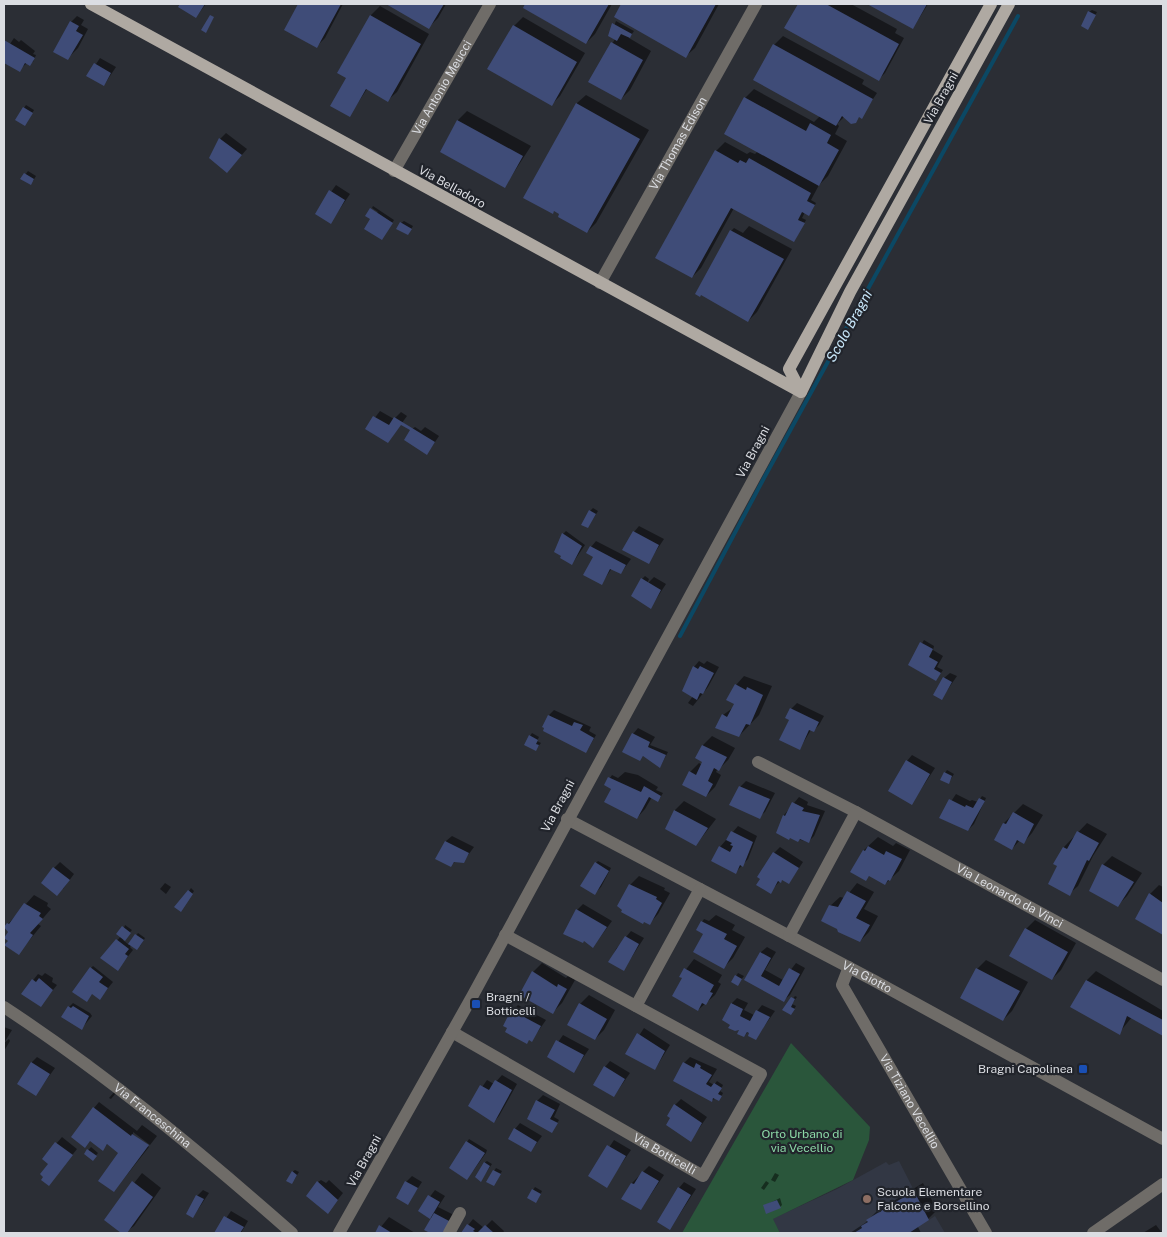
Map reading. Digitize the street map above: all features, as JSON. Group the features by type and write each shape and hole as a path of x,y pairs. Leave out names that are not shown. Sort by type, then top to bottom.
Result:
{"main road":[{"name":"Via Belladoro","path":"90,4 801,392"},
{"name":"Via Bragni","path":"781,382 991,4"},
{"name":"Via Bragni","path":"801,392 850,292 1009,4"},
{"path":"789,369 801,392"}],"street":[{"name":"Via Antonio Meucci","path":"394,171 490,4"},
{"name":"Via Thomas Edison","path":"600,283 756,4"},
{"name":"Via Bragni","path":"339,1233 452,1032 733,520 801,392"},
{"name":"Via Leonardo da Vinci","path":"758,762 856,812 1163,980"},
{"path":"789,936 856,812"},
{"name":"Via Giotto","path":"567,820 849,968 1163,1140"},
{"path":"636,1006 700,889"},
{"name":"Via Botticelli","path":"452,1032 704,1176 761,1074 505,935"},
{"name":"Via Tiziano Vecellio","path":"849,968 842,985 986,1233"},
{"name":"Via Franceschina","path":"4,1007 77,1056 209,1160 292,1233"},
{"path":"1093,1233 1163,1184"},
{"path":"448,1233 460,1213"}],"shaded area":[{"name":"Scuola Elementare Falcone e Borsellino","path":"899,1161 929,1220 935,1216 945,1233 780,1233 772,1219 837,1189 886,1162 889,1165"}],"green space":[{"name":"Orto Urbano di via Vecellio","path":"791,1043 870,1127 869,1140 853,1180 773,1219 780,1233 682,1233"}],"building":[{"path":"180,4 205,4 196,18 178,7"},
{"path":"298,4 341,4 317,48 284,30"},
{"path":"386,4 444,4 429,29"},
{"path":"525,4 609,4 586,44 523,8"},
{"path":"621,4 716,4 686,58 614,17"},
{"path":"798,4 826,4 899,44 879,81 784,28"},
{"path":"867,4 927,4 913,29"},
{"path":"1088,11 1096,15 1088,30 1081,26"},
{"path":"210,15 214,17 206,33 201,30"},
{"path":"370,15 421,44 388,102 366,89 350,117 330,106 346,78 337,73"},
{"path":"70,21 79,26 76,31 83,35 68,60 53,52"},
{"path":"612,23 632,34 630,38 621,34 617,41 608,36"},
{"path":"513,25 577,62 552,106 487,69"},
{"path":"4,40 35,58 30,66 25,63 20,72 4,63"},
{"path":"611,42 643,60 621,100 588,82"},
{"path":"773,44 873,99 862,119 859,117 856,123 851,124 842,116 836,126 753,80"},
{"path":"94,63 111,73 104,86 86,76"},
{"path":"744,97 806,131 810,123 831,135 827,143 839,150 819,186 724,134"},
{"path":"576,103 640,139 587,233 558,217 559,214 554,211 553,214 523,198"},
{"path":"23,107 33,113 25,126 15,120"},
{"path":"457,120 523,156 505,188 440,152"},
{"path":"219,138 242,155 227,173 209,158"},
{"path":"715,150 738,163 740,160 746,163 749,158 811,193 807,201 815,205 809,216 802,212 798,220 805,223 794,242 731,208 692,278 655,258"},
{"path":"24,173 34,179 31,185 20,179"},
{"path":"329,190 345,200 331,224 315,214"},
{"path":"370,208 393,223 382,240 364,229 370,219 365,216"},
{"path":"400,222 412,229 408,235 396,229"},
{"path":"730,230 784,259 748,322 701,295 700,297 695,294"},
{"path":"373,416 389,425 394,417 435,442 427,455 404,440 410,430 401,425 388,443 365,429"},
{"path":"589,510 596,514 588,528 581,525"},
{"path":"633,531 659,545 649,564 622,550"},
{"path":"562,533 582,546 572,565 554,552"},
{"path":"590,546 626,565 621,574 610,569 602,585 583,575 593,557 586,553"},
{"path":"641,578 661,590 651,609 631,596"},
{"path":"920,642 933,649 929,657 938,662 934,669 941,673 936,681 908,665"},
{"path":"693,666 698,669 700,666 714,673 703,694 700,693 697,700 682,691"},
{"path":"943,677 952,682 942,700 933,695"},
{"path":"735,684 746,690 747,687 763,695 750,725 746,724 739,737 715,728 722,714 727,717 734,704 726,700"},
{"path":"790,708 819,722 814,732 809,730 800,750 779,740 789,720 785,718"},
{"path":"548,715 572,726 574,722 583,725 580,730 594,738 586,753 543,731 544,728 542,727"},
{"path":"632,733 650,742 648,747 666,755 660,768 643,756 640,761 622,752"},
{"path":"529,735 538,740 536,744 539,745 536,751 524,745"},
{"path":"702,745 727,757 719,771 714,768 708,781 713,784 706,797 682,785 689,771 696,775 702,762 695,758"},
{"path":"906,760 930,774 912,805 888,791"},
{"path":"944,772 952,776 949,784 940,780"},
{"path":"608,777 641,792 644,786 661,796 658,802 649,797 637,819 604,802 611,789 604,785"},
{"path":"739,786 770,799 760,819 729,805"},
{"path":"979,798 985,801 968,831 939,818 949,799 965,807 966,805 973,808"},
{"path":"792,802 804,808 802,811 820,815 809,843 800,839 798,842 790,838 789,840 776,833 783,815 785,816"},
{"path":"674,810 708,828 696,846 665,829"},
{"path":"1013,812 1034,824 1024,844 1017,840 1012,850 994,840 1003,823 1006,824"},
{"path":"731,831 753,842 743,867 740,865 736,874 711,861 719,846 730,852 733,846 730,845 732,843 726,840"},
{"path":"1077,831 1099,843 1089,861 1087,860 1070,896 1048,884 1057,866 1053,864 1063,847 1067,849"},
{"path":"445,841 469,853 464,863 454,862 451,867 435,859"},
{"path":"868,846 884,855 886,851 902,859 890,881 888,880 885,885 869,876 866,881 850,872 863,850 865,851"},
{"path":"773,852 799,868 789,884 782,880 781,883 778,881 771,894 756,885 760,879 757,877"},
{"path":"595,862 609,871 595,895 580,886"},
{"path":"1102,864 1134,882 1118,907 1089,891"},
{"path":"53,867 70,880 57,896 41,883"},
{"path":"629,884 657,897 656,899 662,903 650,925 644,922 643,924 621,912 622,910 617,906"},
{"path":"188,890 193,894 181,912 174,907"},
{"path":"847,891 866,901 856,918 870,925 860,942 838,932 837,929 821,921 829,905 838,907"},
{"path":"1149,893 1163,903 1163,935 1135,919"},
{"path":"24,903 41,913 39,916 43,919 30,933 33,935 19,955 4,945 8,941 4,938 8,932 4,927 7,923 9,924"},
{"path":"576,909 607,927 593,948 584,941 583,943 563,934"},
{"path":"701,921 727,934 724,939 737,946 724,969 693,952 703,934 696,930"},
{"path":"122,926 131,933 125,941 116,934"},
{"path":"1025,928 1068,952 1052,980 1009,956"},
{"path":"135,934 144,940 137,950 128,944"},
{"path":"625,936 639,944 624,971 608,962"},
{"path":"116,939 129,949 125,954 128,956 118,971 100,958"},
{"path":"760,952 771,958 761,976 779,986 789,968 800,974 784,1002 744,980"},
{"path":"90,967 103,977 99,982 108,988 100,1000 92,994 87,1002 72,992"},
{"path":"684,968 714,985 710,992 713,993 706,1005 702,1003 698,1011 672,996 682,978 679,977"},
{"path":"976,968 1020,991 1003,1021 960,998"},
{"path":"532,971 557,987 558,984 567,989 553,1014 519,995"},
{"path":"735,975 742,979 738,986 731,982"},
{"path":"39,978 53,990 41,1007 21,994 32,979 36,982"},
{"path":"1086,980 1163,1020 1163,1036 1127,1016 1120,1035 1070,1007"},
{"path":"791,997 795,999 791,1007 795,1009 791,1015 782,1010"},
{"path":"579,1003 607,1019 595,1040 567,1025"},
{"path":"731,1003 743,1009 740,1016 750,1021 756,1010 770,1017 756,1040 748,1036 749,1033 747,1032 744,1037 737,1034 739,1030 735,1031 728,1028 730,1025 722,1020"},
{"path":"68,1006 71,1008 73,1006 89,1016 82,1030 61,1017"},
{"path":"511,1010 541,1026 532,1042 529,1040 527,1044 505,1032 507,1028 503,1026"},
{"path":"637,1033 665,1051 655,1070 625,1054"},
{"path":"556,1040 584,1055 574,1073 547,1057"},
{"path":"31,1062 50,1074 36,1096 17,1084"},
{"path":"683,1062 694,1068 696,1063 701,1066 700,1068 712,1075 706,1084 711,1087 714,1083 722,1088 718,1094 722,1096 719,1101 713,1098 712,1102 673,1081"},
{"path":"604,1066 625,1079 614,1097 593,1085"},
{"path":"495,1080 512,1090 494,1123 468,1106 480,1085 489,1090"},
{"path":"536,1100 555,1110 550,1119 558,1123 552,1133 527,1119"},
{"path":"674,1104 702,1123 691,1142 666,1125 670,1118 667,1116"},
{"path":"93,1107 131,1136 132,1134 149,1145 114,1192 98,1181 118,1153 107,1144 103,1151 90,1141 85,1148 71,1137"},
{"path":"514,1128 537,1142 531,1152 508,1139"},
{"path":"466,1141 485,1153 467,1180 449,1168"},
{"path":"55,1142 73,1155 49,1186 41,1180 43,1177 40,1174 48,1164 42,1159"},
{"path":"607,1145 626,1156 607,1188 588,1176"},
{"path":"87,1149 97,1156 93,1161 84,1154"},
{"path":"484,1162 490,1166 481,1182 475,1177"},
{"path":"493,1170 501,1174 494,1186 486,1182"},
{"path":"292,1171 297,1175 292,1184 286,1181"},
{"path":"642,1171 659,1181 641,1210 621,1199 631,1183 634,1184"},
{"path":"132,1181 153,1197 127,1233 121,1233 104,1220"},
{"path":"317,1181 338,1200 328,1214 306,1196"},
{"path":"405,1181 418,1188 408,1205 396,1198"},
{"path":"678,1187 691,1195 670,1230 657,1222"},
{"path":"532,1189 541,1194 536,1203 527,1198"},
{"path":"914,1191 929,1220 909,1233 854,1233 868,1222 866,1220"},
{"path":"196,1195 204,1199 193,1218 186,1214"},
{"path":"428,1195 440,1202 430,1219 418,1211"},
{"path":"777,1200 781,1208 766,1214 763,1205"},
{"path":"434,1213 451,1222 445,1233 430,1233 424,1230"},
{"path":"224,1216 244,1227 240,1233 214,1233"},
{"path":"467,1224 475,1229 473,1231 477,1233 461,1233"},
{"path":"379,1225 392,1233 375,1233"},
{"path":"485,1225 494,1233 477,1233"}],"waterway":[{"name":"Scolo Bragni","path":"680,636 764,478 1018,16"}],"place":[{"name":"Bragni / Botticelli","path":"476,1004"},
{"name":"Bragni Capolinea","path":"1083,1069"},
{"name":"Scuola Elementare Falcone e Borsellino","path":"867,1199"}]}
